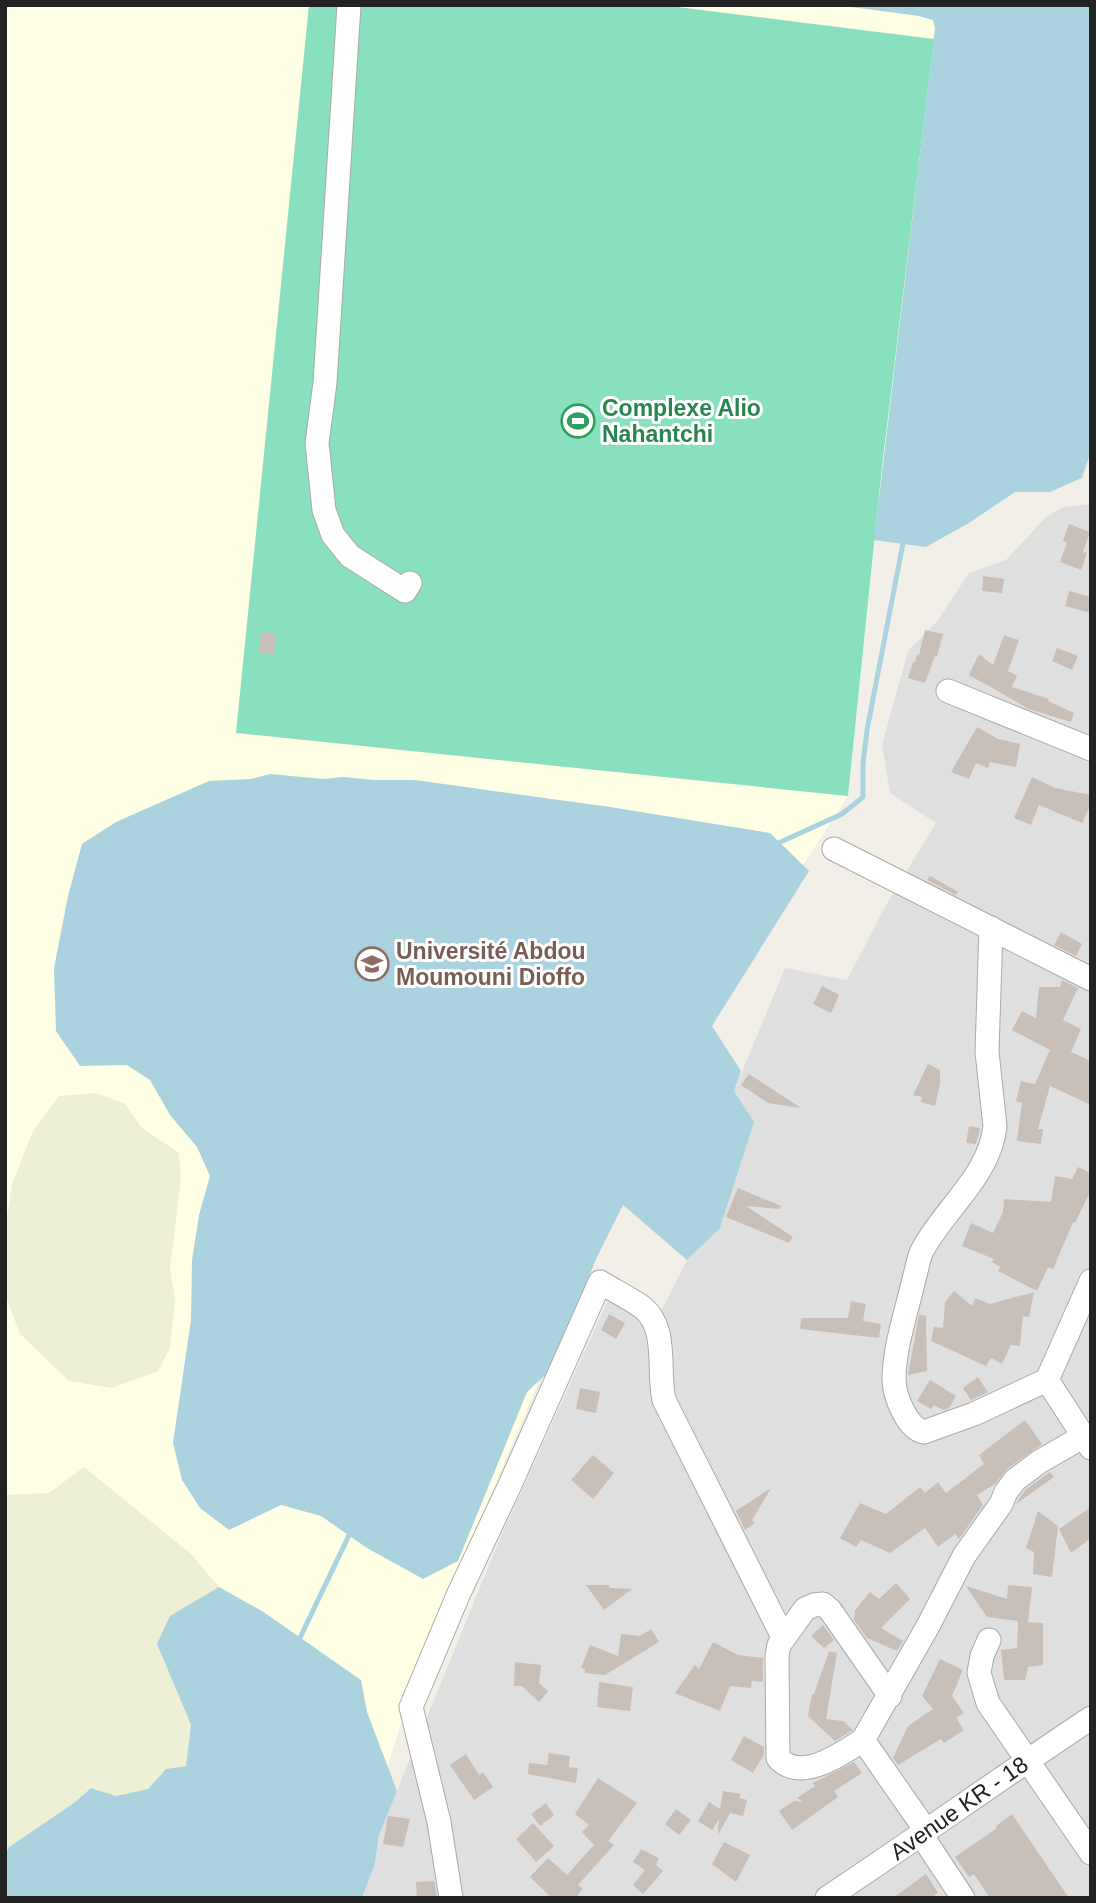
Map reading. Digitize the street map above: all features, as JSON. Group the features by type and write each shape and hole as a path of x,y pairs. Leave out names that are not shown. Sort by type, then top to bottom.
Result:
{"street":[{"path":"349,5 318,457 324,510 333,535 350,556 388,582 405,590 410,583"},
{"path":"948,691 1091,749"},
{"path":"834,849 1091,979"},
{"path":"991,928 987,1052 994,1136 983,1165 921,1251 903,1326 894,1380 904,1413 916,1430 924,1432 974,1414 1047,1380 1091,1281"},
{"path":"451,1898 439,1822 411,1707 458,1593 509,1487 600,1282 642,1307 652,1317 657,1328 660,1385 664,1400 783,1637"},
{"path":"890,1696 823,1604 805,1609 783,1637 777,1656 778,1758 784,1764 802,1768 835,1758 863,1740 890,1696 964,1556 1015,1480 1039,1462 1087,1442 1047,1380"},
{"path":"989,1640 979,1673 988,1703 1091,1853"},
{"name":"Avenue KR - 18","path":"827,1898 925,1834 1027,1760 1091,1718"},
{"path":"863,1740 925,1834 963,1898"}],"shaded area":[{"name":"Université Abdou Moumouni Dioffo","path":"5,5 1091,5 884,455 848,796 667,1075 418,1669 370,1822 5,1898"},
{"path":"1091,504 1091,1898 362,1898 375,1864 379,1835 498,1543 607,1302 662,1309 687,1260 720,1228 734,1091 785,968 847,980 885,907 936,823 890,793 882,745 908,651 938,620 969,573 1006,560 1046,517 1063,507"},
{"path":"96,1093 125,1104 142,1128 179,1153 181,1179 170,1269 175,1299 170,1348 158,1371 112,1388 69,1381 20,1334 5,1287 5,1229 12,1184 33,1131 59,1096"},
{"path":"84,1467 191,1554 219,1587 196,1602 157,1644 191,1725 186,1766 166,1769 149,1789 116,1796 91,1788 75,1803 9,1847 5,1856 5,1495 49,1493"}],"green space":[{"name":"Complexe Alio Nahantchi","path":"309,5 661,5 934,39 882,467 848,796 236,733"}],"water":[{"path":"836,5 1091,5 1091,451 1082,478 1050,492 1015,492 969,523 926,547 874,540 935,28 933,20 919,16"},
{"path":"270,774 323,779 344,777 415,780 770,833 809,871 712,1026 741,1071 734,1091 754,1122 720,1228 687,1260 623,1205 596,1259 554,1367 527,1392 458,1561 423,1579 367,1548 321,1516 281,1505 229,1530 200,1508 182,1480 173,1443 191,1320 192,1260 199,1215 210,1176 197,1147 170,1115 150,1080 127,1065 80,1066 56,1031 54,968 68,896 82,844 116,822 209,781 251,779"},
{"path":"219,1587 262,1611 361,1680 367,1712 397,1791 379,1835 375,1864 362,1898 5,1898 5,1856 9,1847 74,1803 91,1788 116,1796 148,1789 166,1769 186,1766 191,1725 157,1644 170,1616"}],"building":[{"path":"1069,524 1090,532 1083,552 1087,553 1081,570 1060,562 1067,543 1063,541"},
{"path":"983,576 1004,579 1002,593 982,591"},
{"path":"1069,591 1091,597 1091,613 1065,606"},
{"path":"925,630 943,634 937,657 935,656 925,683 908,678 913,662 919,655"},
{"path":"261,632 276,633 274,655 259,653"},
{"path":"1004,635 1019,640 1008,671 1017,676 1012,687 1049,699 1048,701 1074,713 1071,722 1029,709 969,675 979,654 993,665"},
{"path":"1057,648 1078,656 1072,670 1052,661"},
{"path":"977,727 998,739 1020,744 1016,767 990,762 988,768 976,763 969,779 951,772"},
{"path":"1032,777 1055,788 1091,795 1091,804 1082,823 1039,805 1031,825 1014,818"},
{"path":"930,876 958,892 956,895 927,880"},
{"path":"1061,932 1082,944 1076,956 1054,945"},
{"path":"1062,980 1078,988 1063,1020 1081,1029 1071,1052 1091,1061 1091,1105 1050,1086 1038,1129 1043,1129 1041,1144 1017,1141 1022,1103 1016,1101 1021,1081 1035,1084 1050,1050 1012,1030 1022,1011 1036,1018 1039,987 1060,987"},
{"path":"822,986 839,995 831,1013 813,1004"},
{"path":"928,1064 940,1070 935,1106 921,1102 922,1097 913,1095"},
{"path":"749,1074 801,1108 768,1103 741,1085"},
{"path":"969,1126 980,1128 976,1144 966,1143"},
{"path":"1078,1167 1091,1173 1091,1190 1075,1223 1073,1222 1053,1269 1048,1267 1037,1291 998,1271 1000,1267 992,1262 994,1259 962,1246 971,1223 993,1233 1003,1212 1004,1199 1051,1202 1055,1176 1072,1179"},
{"path":"738,1188 781,1206 780,1209 746,1206 793,1237 789,1243 726,1217"},
{"path":"954,1291 972,1306 975,1298 990,1304 1034,1292 1029,1317 1023,1316 1020,1346 1011,1345 1002,1364 991,1358 986,1366 931,1341 934,1327 943,1328 945,1302"},
{"path":"851,1301 866,1304 863,1321 881,1324 879,1338 800,1329 801,1318 848,1318"},
{"path":"609,1314 625,1323 616,1339 601,1330"},
{"path":"919,1315 926,1316 927,1371 908,1375"},
{"path":"978,1377 988,1392 971,1400 963,1388"},
{"path":"930,1380 956,1396 949,1408 943,1410 934,1405 931,1409 917,1401"},
{"path":"580,1388 600,1392 596,1413 576,1409"},
{"path":"1025,1420 1042,1444 1007,1469 995,1484 977,1495 983,1505 959,1539 955,1534 938,1547 925,1528 890,1553 861,1540 856,1547 840,1538 860,1503 886,1514 920,1487 925,1493 938,1482 946,1493 984,1464 979,1455"},
{"path":"593,1455 614,1473 593,1499 571,1480"},
{"path":"1050,1472 1054,1477 1016,1504 1025,1490"},
{"path":"771,1488 752,1520 755,1523 745,1530 736,1511"},
{"path":"1091,1507 1091,1538 1071,1553 1059,1529"},
{"path":"1038,1511 1058,1526 1052,1577 1033,1574 1034,1552 1026,1548"},
{"path":"896,1583 910,1599 881,1628 903,1641 897,1651 867,1638 854,1620 855,1610 870,1592 879,1599"},
{"path":"586,1585 609,1585 609,1588 632,1589 604,1610"},
{"path":"1008,1585 1032,1587 1028,1622 1043,1623 1043,1665 1028,1667 1025,1680 1004,1680 1001,1650 1017,1648 1018,1621 987,1617 966,1586 1007,1599"},
{"path":"823,1625 834,1640 824,1648 811,1636"},
{"path":"651,1629 659,1642 605,1675 585,1673 585,1669 581,1668 590,1645 618,1656 621,1634 640,1636"},
{"path":"713,1642 738,1655 763,1658 763,1682 752,1681 751,1688 730,1686 720,1711 675,1693 695,1665 699,1669"},
{"path":"829,1651 837,1653 826,1719 843,1721 853,1730 835,1741 808,1716 812,1694"},
{"path":"940,1659 963,1670 952,1696 964,1713 956,1718 964,1730 944,1743 941,1739 898,1765 893,1758 908,1726 933,1709 922,1696"},
{"path":"515,1662 541,1665 539,1683 548,1691 539,1702 522,1686 514,1686"},
{"path":"599,1682 633,1687 630,1711 597,1707"},
{"path":"744,1736 764,1747 764,1754 753,1773 731,1760"},
{"path":"549,1753 570,1756 569,1767 578,1768 576,1783 528,1774 529,1763 547,1765"},
{"path":"466,1754 479,1775 483,1772 493,1787 474,1800 450,1765"},
{"path":"854,1762 862,1773 834,1791 838,1797 792,1830 779,1811 794,1801 803,1802 797,1798 815,1786 813,1783"},
{"path":"598,1778 637,1803 608,1841 614,1845 578,1885 583,1889 575,1898 552,1898 530,1877 548,1858 567,1875 594,1845 582,1832 589,1825 575,1814"},
{"path":"723,1791 741,1794 739,1798 747,1800 743,1816 730,1813 718,1835 719,1819 712,1830 698,1821 709,1802 720,1809"},
{"path":"546,1803 554,1815 540,1826 531,1814"},
{"path":"676,1809 691,1820 679,1835 665,1824"},
{"path":"1012,1814 1069,1898 990,1898 974,1874 969,1877 955,1857 997,1828 996,1826"},
{"path":"388,1816 410,1819 403,1847 383,1844"},
{"path":"533,1823 554,1846 536,1862 516,1839"},
{"path":"724,1842 750,1855 736,1882 712,1864"},
{"path":"641,1849 659,1858 656,1865 663,1871 643,1894 633,1885 645,1870 633,1862"},
{"path":"926,1874 938,1893 930,1898 893,1898"},
{"path":"434,1881 437,1898 417,1898 416,1882"}],"waterway":[{"path":"774,845 842,814 863,797 867,730 904,538"},
{"path":"297,1644 352,1529"}],"place":[{"name":"Complexe Alio Nahantchi","path":"578,421"},
{"name":"Université Abdou Moumouni Dioffo","path":"372,964"}]}
